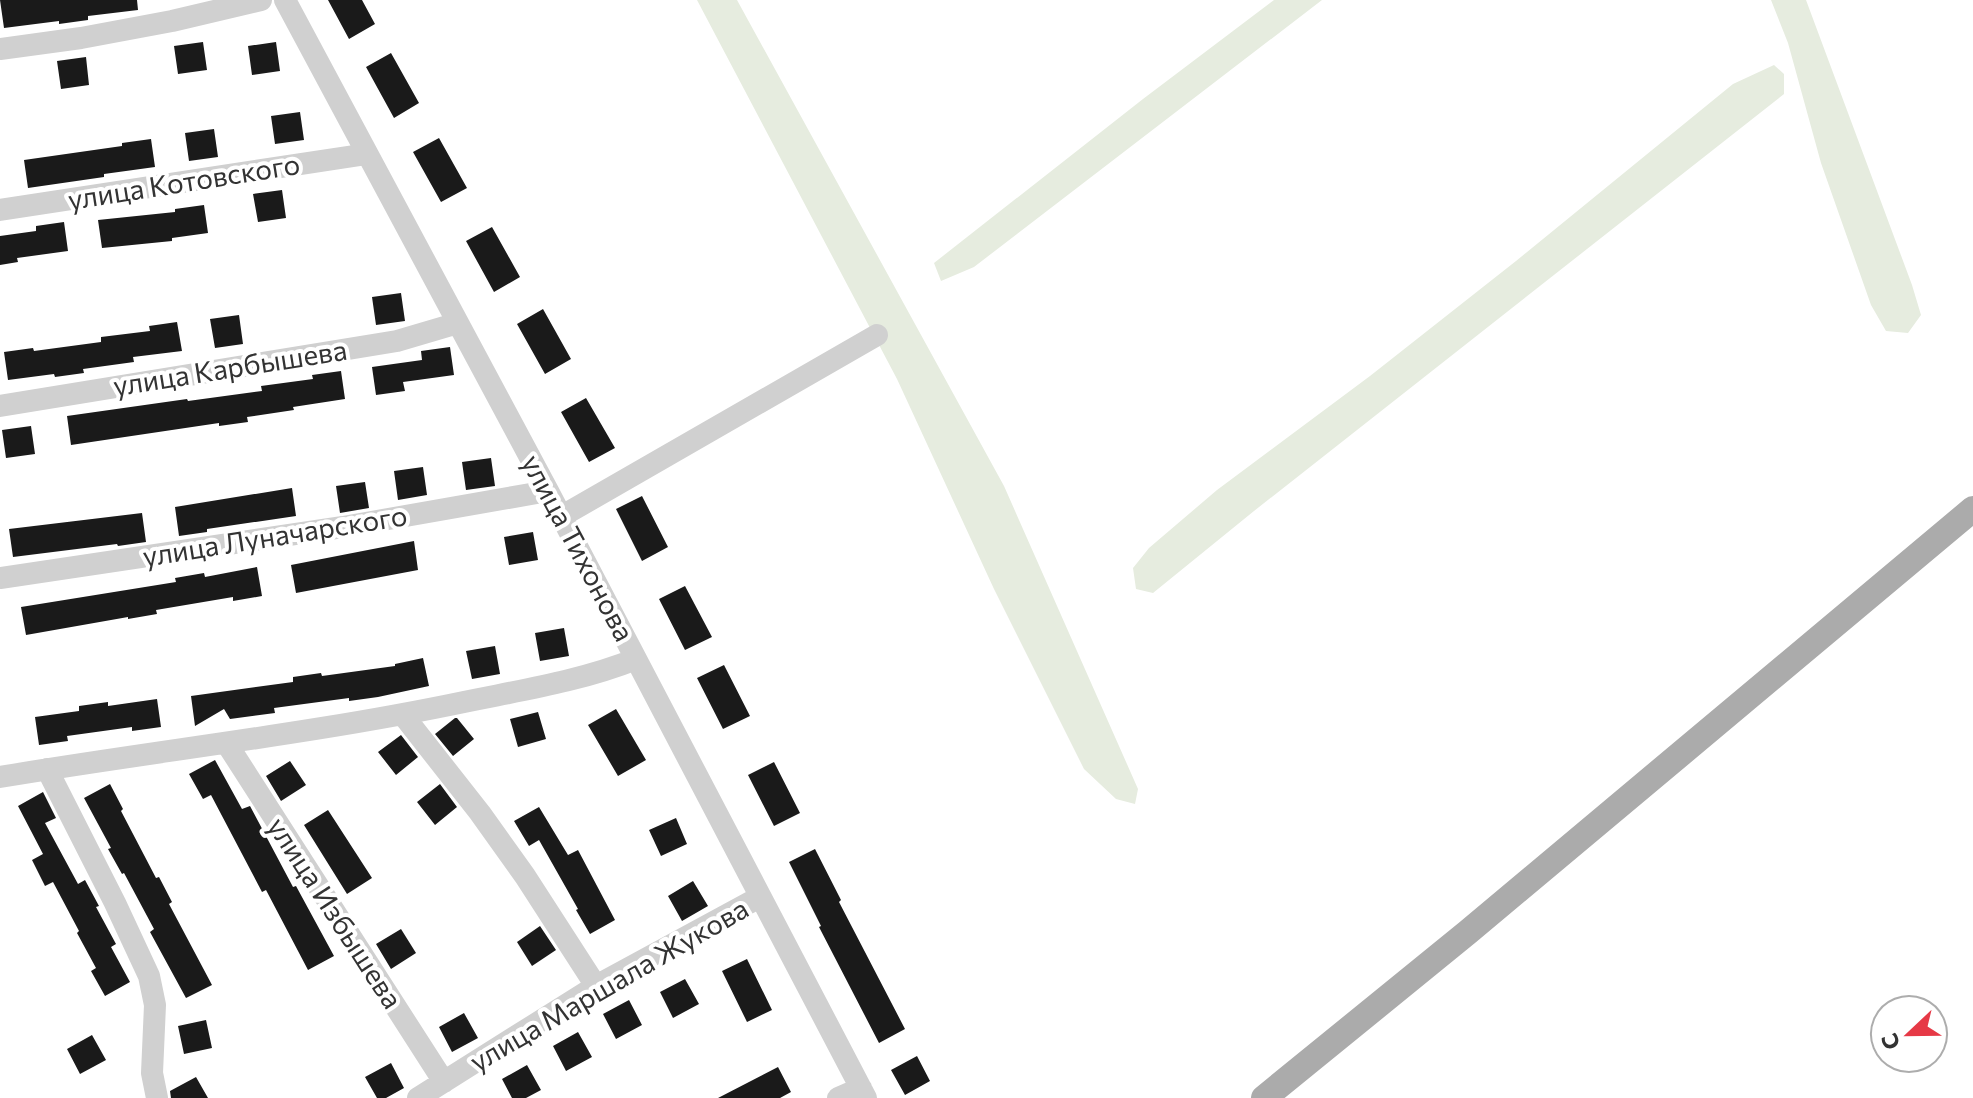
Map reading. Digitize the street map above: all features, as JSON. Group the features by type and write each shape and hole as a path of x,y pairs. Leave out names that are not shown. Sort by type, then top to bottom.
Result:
{"main road":[{"path":"1264,1098 1468,932 1973,509"}],"street":[{"path":"0,49 172,21 261,0"},
{"name":"улица Тихонова","path":"285,0 562,516 863,1093"},
{"name":"улица Котовского","path":"0,210 367,154"},
{"name":"улица Карбышева","path":"0,406 397,341 458,323"},
{"path":"562,516 877,335"},
{"name":"улица Луначарского","path":"0,578 343,527 548,491"},
{"path":"0,777 403,715 582,677 636,659"},
{"path":"403,715 525,876 596,986"},
{"name":"улица Избышева","path":"227,744 444,1082"},
{"path":"47,769 149,976 155,1005 152,1073 157,1098"},
{"name":"улица Маршала Жукова","path":"418,1098 596,986 760,897"},
{"path":"838,1098 863,1093"}],"shaded area":[{"path":"697,0 737,0 1004,486 1138,789 1135,804 1116,799 1084,769 994,589 897,379"},
{"path":"1274,0 1322,0 974,267 941,281 934,263"},
{"path":"1771,0 1806,0 1912,285 1921,315 1908,333 1886,331 1871,305 1821,163 1788,43"},
{"path":"1774,65 1784,74 1784,94 1153,593 1136,589 1133,568 1149,548 1217,490 1370,376 1733,84"}],"building":[{"path":"0,0 137,0 138,10 88,16 88,20 59,24 59,21 4,28"},
{"path":"328,0 362,0 375,24 349,39"},
{"path":"203,42 207,70 178,74 174,46"},
{"path":"276,42 280,71 252,75 248,46"},
{"path":"391,53 419,103 394,118 366,67"},
{"path":"86,57 89,85 61,89 57,61"},
{"path":"300,112 304,140 275,144 271,116"},
{"path":"214,129 218,157 189,161 185,133"},
{"path":"439,138 467,188 441,202 413,152"},
{"path":"151,139 155,167 28,188 24,160"},
{"path":"282,190 286,218 258,222 253,194"},
{"path":"204,205 208,233 172,238 172,241 102,248 98,220 175,212 175,209"},
{"path":"64,222 68,251 17,258 18,262 0,265 0,236 36,231 36,226"},
{"path":"492,227 520,277 494,292 466,241"},
{"path":"401,293 405,321 376,325 372,297"},
{"path":"543,309 571,359 545,374 517,324"},
{"path":"239,315 243,344 215,348 210,319"},
{"path":"177,322 182,351 133,357 134,362 83,369 84,373 8,380 4,352 101,342 101,337 150,331 149,326"},
{"path":"450,347 454,375 403,382 405,391 376,395 372,367 422,360 421,351"},
{"path":"341,371 345,399 247,417 248,422 219,426 219,423 71,445 67,416 262,391 261,386 313,379 312,375"},
{"path":"586,398 615,448 589,462 561,412"},
{"path":"31,426 35,454 6,458 2,430"},
{"path":"491,458 495,486 466,490 462,462"},
{"path":"423,467 427,495 398,500 394,471"},
{"path":"365,482 369,508 340,513 336,486"},
{"path":"292,488 296,516 179,536 175,507"},
{"path":"642,496 668,547 642,561 616,509"},
{"path":"142,513 146,542 13,557 9,529"},
{"path":"533,532 538,560 509,565 504,537"},
{"path":"414,541 418,570 296,593 291,565"},
{"path":"257,567 262,596 233,601 233,597 156,610 157,614 26,635 21,607 176,582 175,578 204,573 205,577"},
{"path":"685,586 712,637 685,650 659,599"},
{"path":"564,628 569,656 540,661 535,633"},
{"path":"495,646 500,674 472,679 466,651"},
{"path":"423,658 429,686 378,697 274,708 275,713 230,719 224,709 195,726 191,696 293,682 293,677 395,666"},
{"path":"724,665 750,716 723,729 697,678"},
{"path":"157,699 161,727 132,731 132,727 67,736 68,741 39,745 35,717 79,711 79,706 108,702 108,706"},
{"path":"616,709 646,760 618,776 588,725"},
{"path":"538,712 546,739 518,747 510,719"},
{"path":"455,718 474,739 453,756 435,734"},
{"path":"401,735 418,757 396,775 378,752"},
{"path":"215,760 242,809 250,806 334,956 308,970 266,890 262,892 211,795 203,799 189,774"},
{"path":"290,761 306,785 281,801 266,776"},
{"path":"774,762 800,813 774,826 748,775"},
{"path":"110,784 123,809 121,811 156,878 159,877 172,902 169,904 212,985 186,998 150,932 154,929 108,849 111,848 84,798"},
{"path":"440,784 457,807 435,825 417,802"},
{"path":"43,792 56,818 45,823 78,884 85,880 99,906 96,907 116,944 111,947 130,982 105,996 91,971 96,968 53,882 45,886 32,860 43,854 18,806"},
{"path":"539,807 568,855 578,850 615,920 590,934 539,840 529,846 514,821"},
{"path":"328,810 372,878 347,894 304,825"},
{"path":"676,818 687,844 661,856 649,830"},
{"path":"815,849 905,1029 879,1043 789,862"},
{"path":"693,881 708,906 682,921 668,896"},
{"path":"540,926 556,950 532,966 517,942"},
{"path":"401,929 416,953 391,969 376,944"},
{"path":"747,959 772,1010 747,1022 722,971"},
{"path":"685,979 699,1004 673,1018 660,992"},
{"path":"629,1000 642,1025 616,1039 603,1014"},
{"path":"464,1013 478,1038 452,1052 439,1027"},
{"path":"206,1020 212,1048 184,1054 178,1026"},
{"path":"578,1032 592,1057 566,1071 553,1046"},
{"path":"92,1035 106,1060 80,1074 67,1049"},
{"path":"917,1056 930,1081 905,1095 891,1070"},
{"path":"391,1063 404,1088 386,1098 377,1098 365,1077"},
{"path":"527,1065 541,1090 526,1098 512,1098 502,1079"},
{"path":"778,1067 791,1092 780,1098 718,1098"},
{"path":"196,1077 208,1098 171,1098 170,1091"}]}
